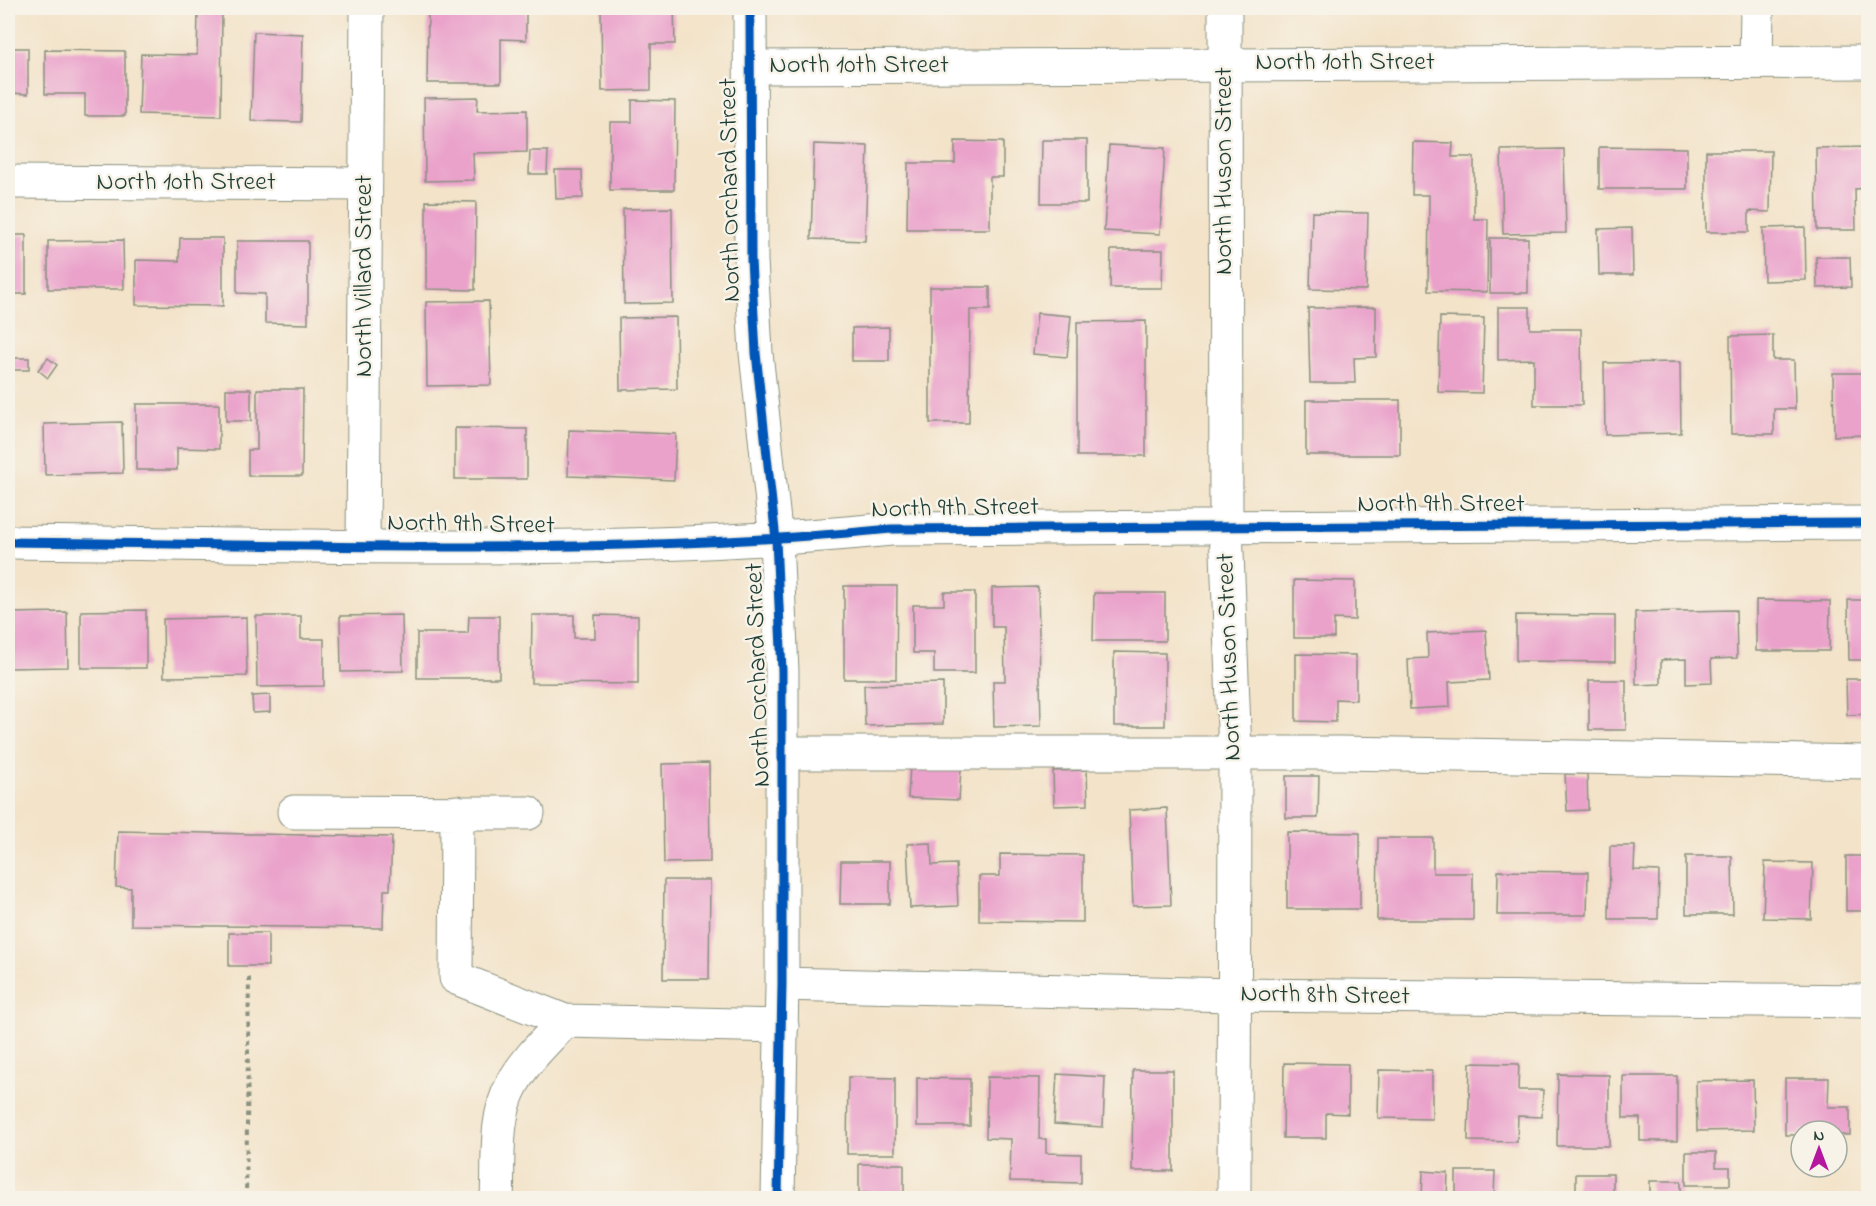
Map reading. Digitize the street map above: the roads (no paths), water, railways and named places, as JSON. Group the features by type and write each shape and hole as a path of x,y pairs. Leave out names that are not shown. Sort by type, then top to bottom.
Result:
{"street":[{"name":"North Villard Street","path":"363,545 367,8"},
{"name":"North Orchard Street","path":"750,8 751,260 756,353 776,540 784,753 778,1198"},
{"name":"North Huson Street","path":"1225,8 1226,528 1235,753 1234,1198"},
{"path":"1756,62 1757,8"},
{"name":"North 10th Street","path":"750,67 1869,62"},
{"name":"North 10th Street","path":"8,182 366,184"},
{"name":"North 9th Street","path":"8,542 586,548 776,540 891,529 1869,523"},
{"path":"784,753 1235,753 1869,762"},
{"path":"294,812 528,813"},
{"path":"458,812 456,978 565,1021 782,1026"},
{"name":"North 8th Street","path":"782,984 1233,995 1869,1001"},
{"path":"497,1198 502,1113 511,1086 528,1060 565,1021"}]}
